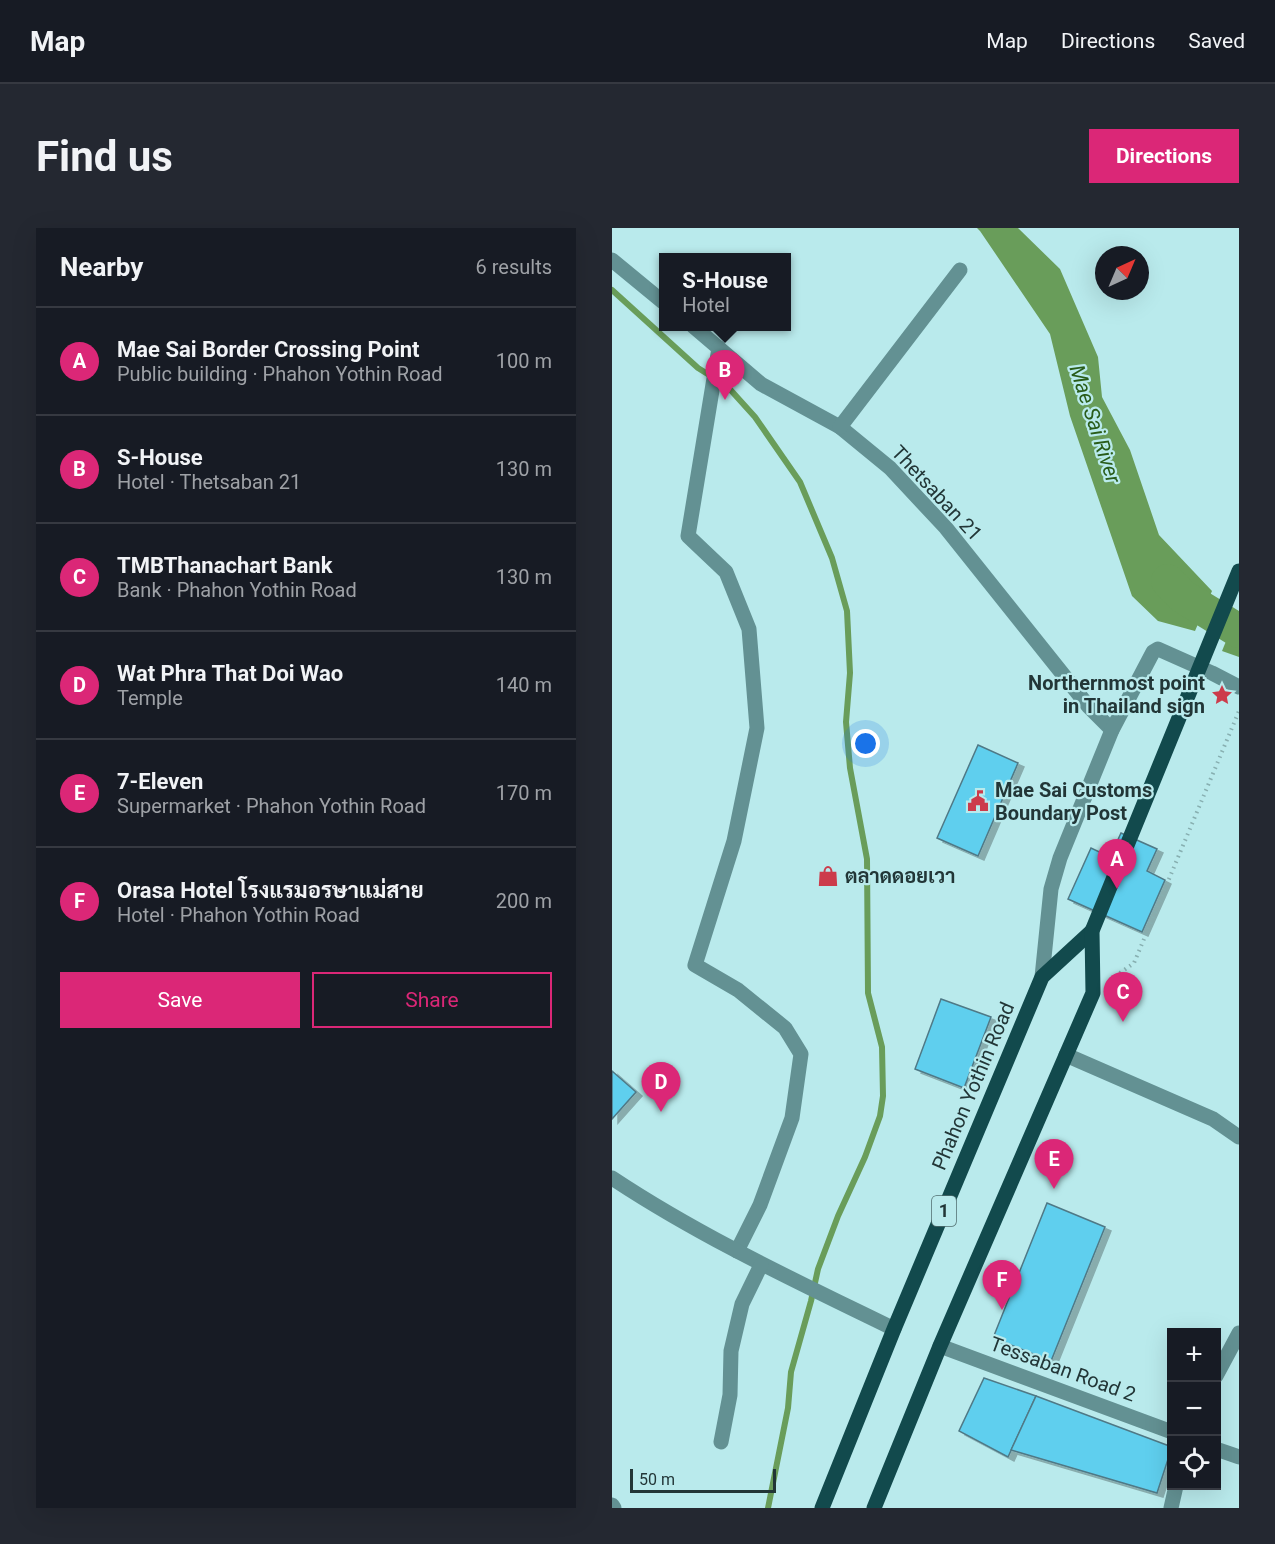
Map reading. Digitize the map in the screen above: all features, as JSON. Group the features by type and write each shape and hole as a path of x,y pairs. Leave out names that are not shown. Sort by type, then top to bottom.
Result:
{"main road":[{"name":"Phahon Yothin Road","path":"874,1508 940,1346 1093,993 1092,931 1239,572"},
{"name":"Phahon Yothin Road","path":"822,1508 894,1329 1042,977 1092,931"}],"street":[{"path":"612,260 659,299"},
{"path":"840,428 960,270"},
{"name":"Thetsaban 21","path":"698,331 761,384 840,428 890,468 946,528 1089,706 1112,730"},
{"path":"719,348 688,536 726,572 749,629 757,728 734,841 695,965 738,990 785,1028 801,1054 792,1118 760,1205 736,1251"},
{"path":"1042,977 1051,889 1060,858 1112,730 1153,652 1158,649 1239,687"},
{"path":"1066,1055 1213,1119 1239,1137"},
{"path":"612,1178 761,1265 894,1329"},
{"path":"721,1442 730,1395 731,1351 742,1304 761,1265"},
{"path":"1221,1367 1239,1333"},
{"name":"Tessaban Road 2","path":"940,1346 1167,1430"},
{"path":"1221,1451 1239,1457"},
{"path":"1171,1508 1175,1490"}],"path":[{"path":"1093,993 1134,963 1239,711"}],"water":[{"path":"977,228 1018,228 1060,269 1098,357 1102,397 1130,450 1159,535 1212,591 1195,631 1158,621 1132,596 1070,416 1050,334"},
{"path":"1239,613 1239,657 1222,651"}],"building":[{"name":"Mae Sai Customs Boundary Post","path":"978,745 1018,763 978,856 937,838"},
{"path":"1121,833 1157,849 1147,871 1165,880 1142,932 1068,899 1091,848 1110,857"},
{"path":"941,999 991,1017 964,1088 915,1069"},
{"path":"612,1071 636,1092 612,1119"},
{"path":"1047,1203 1105,1227 1051,1361 993,1338"},
{"path":"984,1378 1036,1396 1008,1457 959,1431"},
{"path":"1036,1396 1167,1445 1167,1462 1157,1493 1011,1450"}],"waterway":[{"path":"612,290 698,368 727,386 755,417 800,482 832,558 847,611 850,673 846,722 850,768 867,859 868,993 882,1047 883,1096 880,1116 865,1157 838,1216 818,1269 791,1372 788,1408 768,1508"},
{"name":"Mae Sai River","path":"1168,581 1182,596 1239,631"}],"place":[{"name":"S-House","path":"725,400"},
{"name":"Northernmost point in Thailand sign","path":"1222,695"},
{"name":"Mae Sai Customs Boundary Post","path":"978,801"},
{"name":"ตลาดดอยเวา","path":"828,876"},
{"name":"Mae Sai Border Crossing Point","path":"1117,889"},
{"name":"TMBThanachart Bank","path":"1123,1022"},
{"name":"Wat Phra That Doi Wao","path":"661,1112"},
{"name":"7-Eleven","path":"1054,1189"},
{"name":"Orasa Hotel โรงแรมอรษาแม่สาย","path":"1002,1310"}]}
